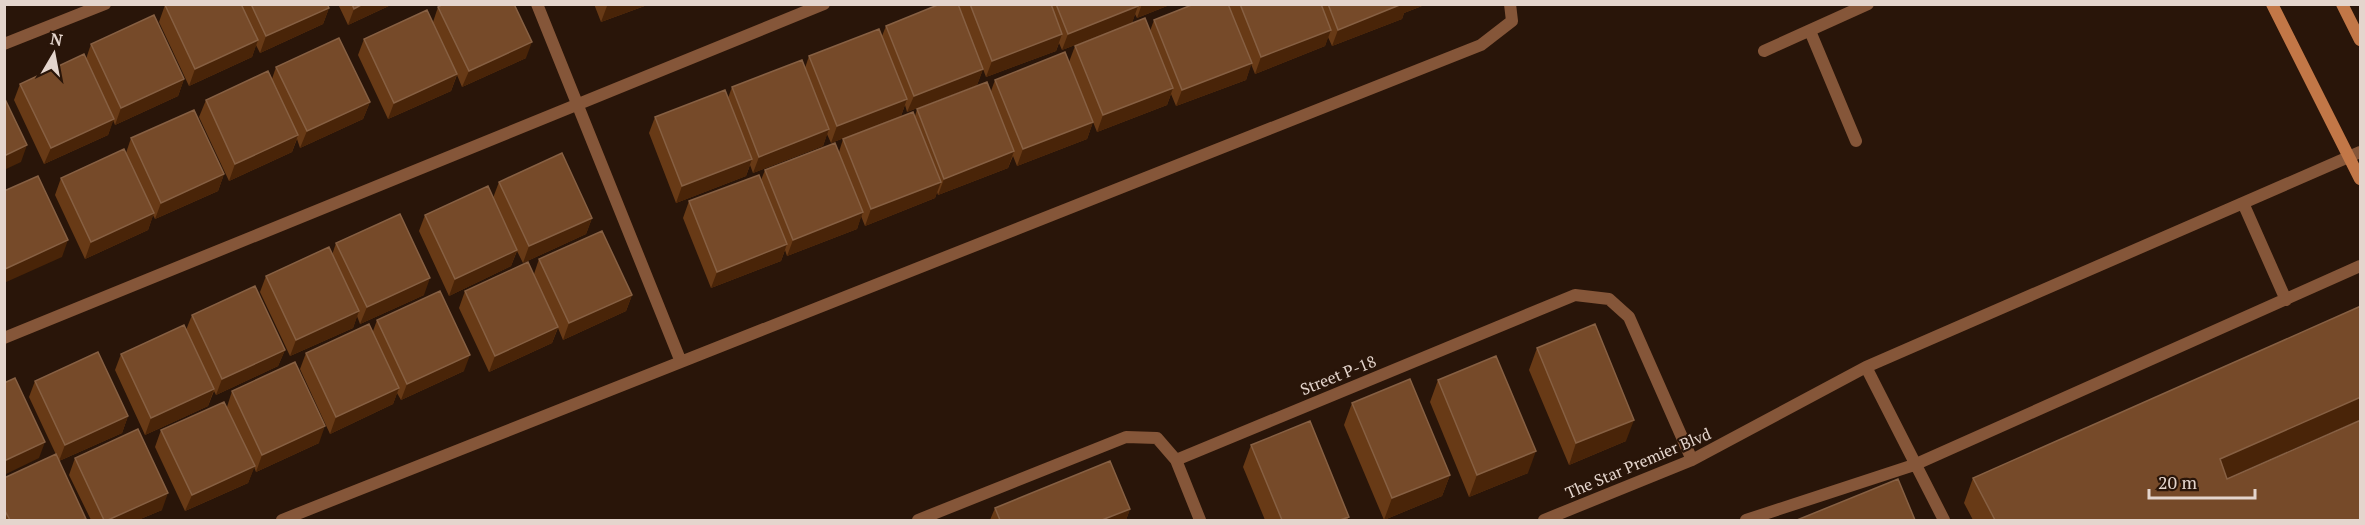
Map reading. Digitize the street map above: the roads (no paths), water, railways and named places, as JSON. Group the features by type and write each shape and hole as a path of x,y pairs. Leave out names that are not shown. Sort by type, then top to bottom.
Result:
{"main road":[{"path":"2272,4 2355,154 2361,179"},
{"path":"2342,4 2361,40"}],"street":[{"path":"4,44 105,4"},
{"path":"537,4 681,362"},
{"path":"4,339 824,4"},
{"path":"282,520 1481,45 1512,21 1510,4"},
{"path":"1764,51 1868,4"},
{"path":"1810,30 1856,141"},
{"name":"The Star Premier Blvd","path":"1544,520 1692,460 1866,367 2355,154"},
{"path":"2243,203 2286,300"},
{"path":"1746,520 1914,465 2361,266"},
{"name":"Street P-18","path":"1176,460 1575,295 1609,299 1629,317 1692,460"},
{"path":"1866,367 1944,520"},
{"path":"918,520 1126,437 1157,438 1176,460 1200,520"}]}
